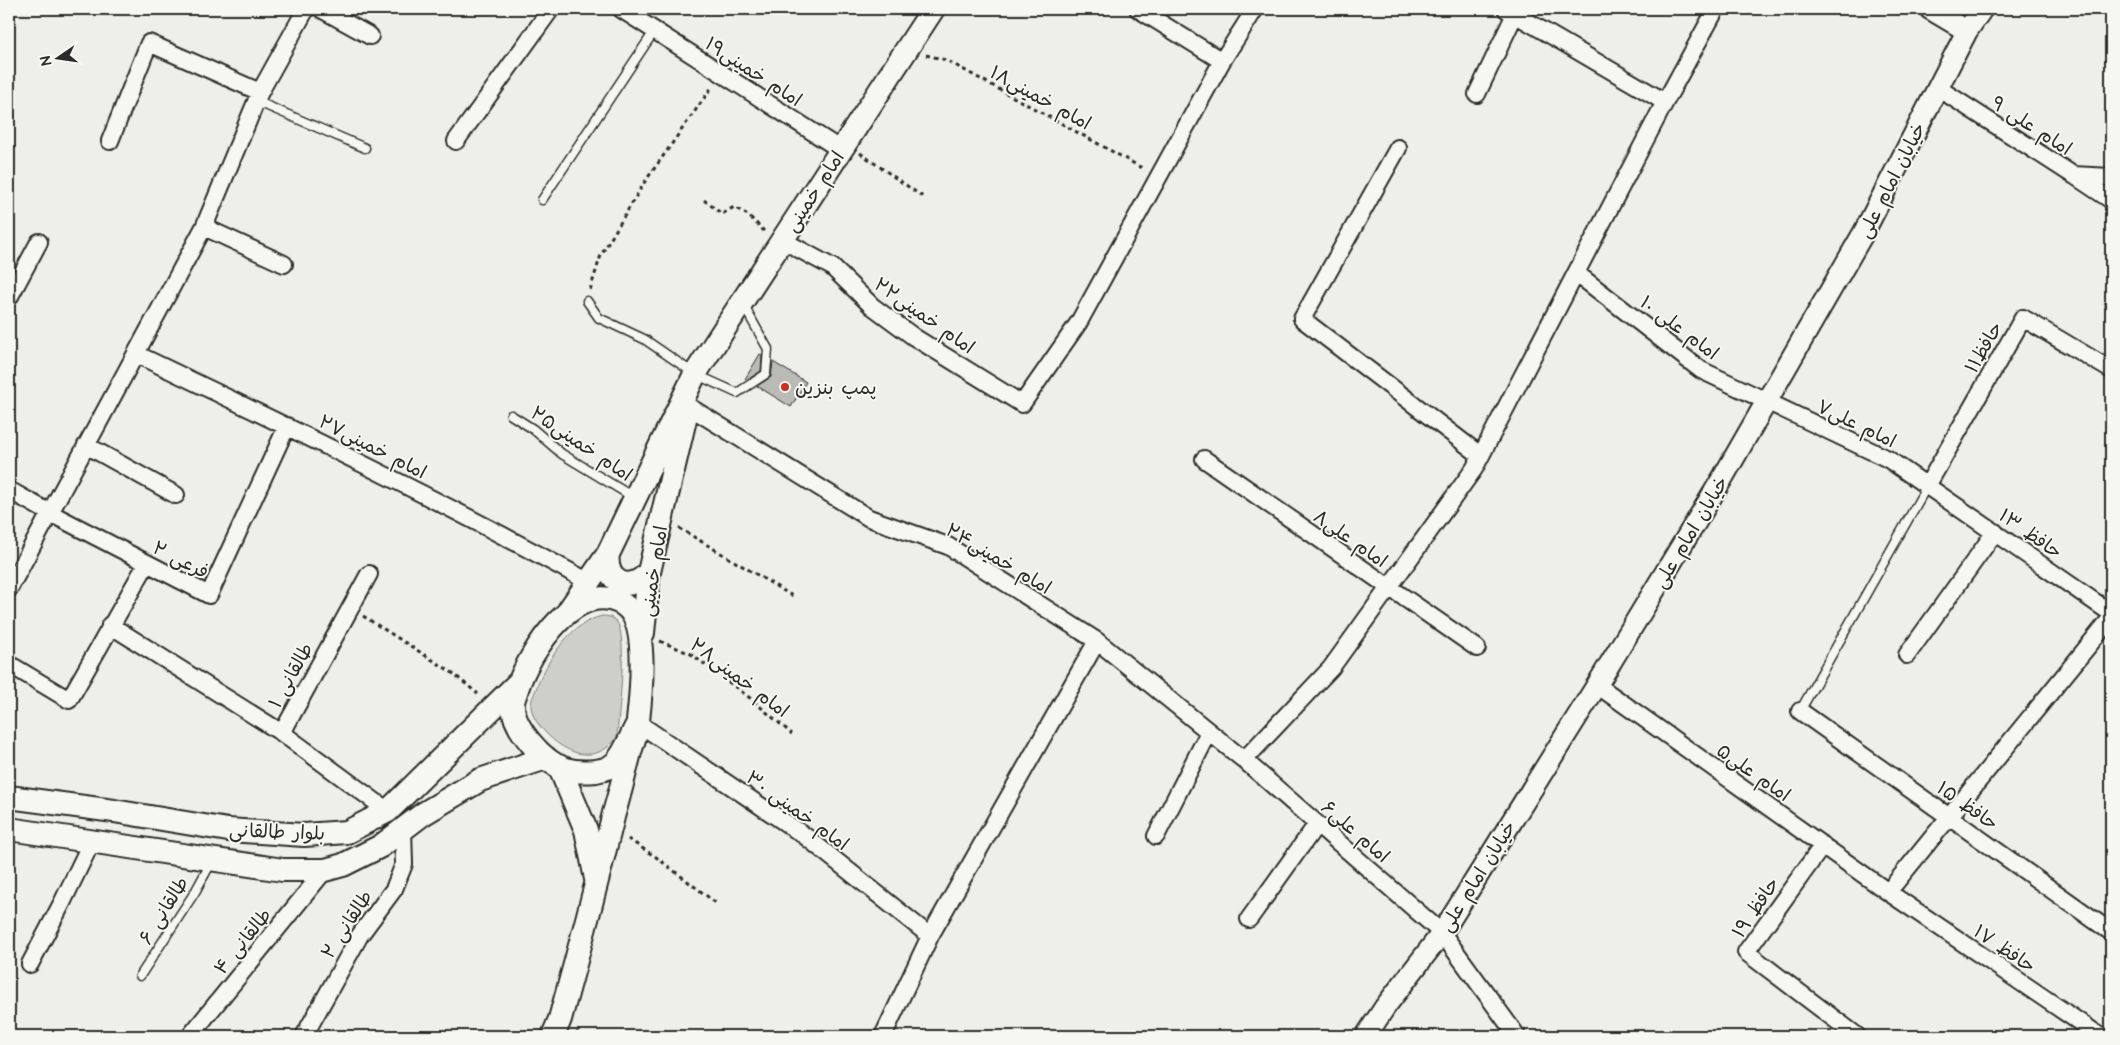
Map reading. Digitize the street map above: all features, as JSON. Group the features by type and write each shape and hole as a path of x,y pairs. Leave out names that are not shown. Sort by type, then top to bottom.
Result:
{"main road":[{"name":"امام خمینی","path":"566,614 608,554 695,374 932,9"},
{"name":"امام خمینی","path":"642,643 649,572 695,374"},
{"path":"608,554 607,564 610,573 616,580 625,584 643,579 649,572"},
{"path":"553,1036 560,1019 597,886 638,723 642,643 638,626 631,610 616,600 601,598 584,602 566,614 547,633 534,652 520,681 513,704 518,725 528,740 552,762 586,830 597,886"},
{"name":"بلوار طالقانی","path":"9,797 114,810 228,830 304,835 347,832 388,811 520,681"},
{"path":"552,762 586,772 604,770 617,762 638,723"},
{"name":"بلوار طالقانی","path":"9,829 283,870 325,870 343,865 381,846 423,814 480,780 552,762"}],"street":[{"path":"9,588 204,227 258,96 306,9"},
{"path":"321,9 370,36"},
{"path":"456,141 551,9"},
{"name":"امام خمینی۱۹","path":"621,9 721,73 843,146"},
{"path":"1138,9 1222,61"},
{"path":"1159,177 1222,61 1255,9"},
{"path":"1244,760 1331,668 1474,469 1665,102 1716,9"},
{"path":"1930,9 1967,31"},
{"name":"خیابان امام علی","path":"1366,1036 1385,1007 1442,933 1598,685 1766,402 1864,232 1967,31 1982,9"},
{"path":"1476,94 1510,11 1665,102"},
{"path":"110,141 149,44 258,96"},
{"name":"امام علی ۹","path":"1938,88 2073,174 2111,177"},
{"path":"1398,148 1302,319 1480,456"},
{"path":"2073,174 2111,200"},
{"name":"امام خمینی۲۲","path":"780,243 832,267 872,306 914,337 1022,404 1079,322 1159,177"},
{"path":"204,227 284,264"},
{"path":"9,298 39,242"},
{"name":"امام علی ۱۰","path":"1576,273 1701,370 1766,402"},
{"name":"حافظ۱۱","path":"1927,486 2023,318 2111,370"},
{"name":"امام خمینی۲۷","path":"136,354 287,426 485,525 588,582"},
{"name":"امام علی۷","path":"1766,402 1888,459 1927,486"},
{"name":"امام خمینی۲۴","path":"688,406 869,518 948,546 1097,641 1244,760"},
{"name":"فرعی ۲","path":"9,490 209,595 287,426"},
{"path":"86,446 176,495"},
{"name":"امام علی۸","path":"1204,459 1477,648"},
{"name":"حافظ ۱۳","path":"1927,486 2111,613"},
{"path":"1907,656 1995,532"},
{"path":"9,664 69,700 146,563"},
{"name":"طالقانی ۱","path":"369,574 282,733 388,811"},
{"path":"1888,892 2111,618"},
{"path":"110,625 282,733"},
{"path":"883,1036 930,936 1097,641"},
{"name":"امام علی۵","path":"1598,685 1888,892"},
{"name":"حافظ ۱۵","path":"1800,711 2111,932"},
{"name":"امام خمینی ۳۰","path":"638,723 804,836 930,936"},
{"path":"1156,836 1209,732"},
{"name":"امام علی۶","path":"1244,760 1442,933 1517,1036"},
{"path":"1249,920 1318,824"},
{"name":"طالقانی ۲","path":"304,1036 360,935 394,889 404,864 403,829"},
{"path":"30,964 92,841"},
{"name":"حافظ ۱۹","path":"1822,845 1746,952 1858,1036"},
{"name":"طالقانی ۴","path":"190,1036 325,870"},
{"name":"حافظ ۱۷","path":"1888,892 2100,1036"},
{"path":"2104,1036 2111,1027"}],"lane":[{"path":"542,200 654,30"},
{"path":"258,96 365,148"},
{"path":"587,301 599,318 644,339 695,374 737,393 766,374 768,349 742,302"},
{"name":"امام خمینی۲۵","path":"512,415 533,429 562,454 635,498"},
{"path":"1800,711 1927,486"},
{"name":"طالقانی ۶","path":"140,976 213,860"}],"path":[{"name":"امام خمینی۱۸","path":"906,49 946,60 1159,177"},
{"path":"587,301 600,255 644,182 721,73"},
{"path":"843,146 922,197"},
{"path":"704,200 722,214 734,207 748,215 780,243"},
{"path":"662,517 794,597"},
{"path":"350,608 450,671 494,707"},
{"name":"امام خمینی۲۸","path":"642,643 691,654 750,698 792,734"},
{"path":"611,828 656,857 716,903"}],"shaded area":[{"path":"602,616 610,617 616,621 620,629 622,642 622,676 617,737 609,746 601,751 583,754 565,748 548,735 535,718 531,703 543,673 563,642 580,626"}],"building":[{"path":"760,354 762,355 761,371 747,380 745,379"},
{"path":"773,362 806,382 791,407 757,386 771,377"}],"place":[{"name":"پمپ بنزین","path":"785,387"}]}
